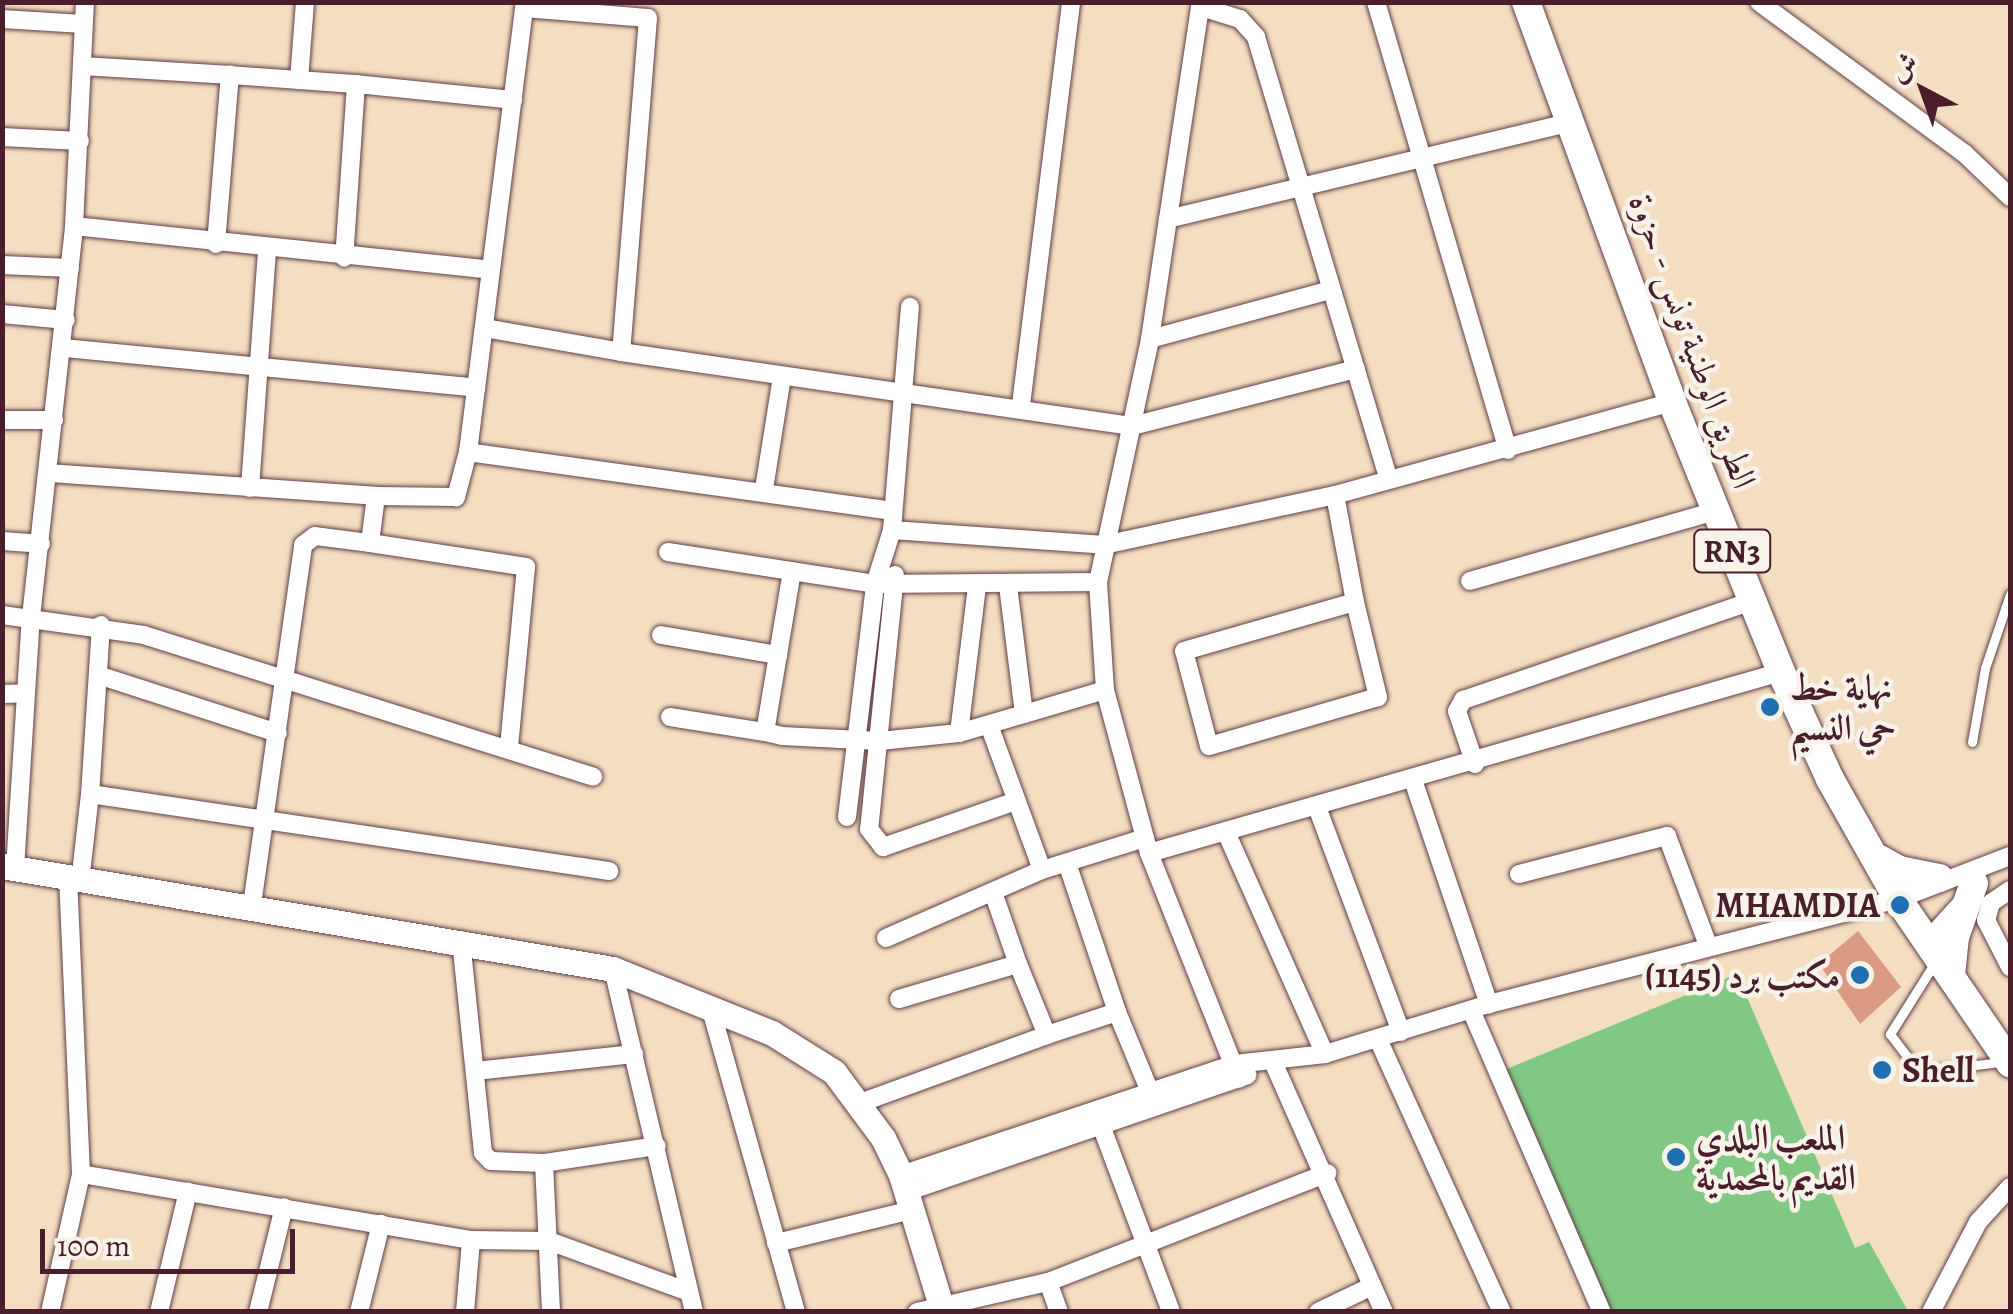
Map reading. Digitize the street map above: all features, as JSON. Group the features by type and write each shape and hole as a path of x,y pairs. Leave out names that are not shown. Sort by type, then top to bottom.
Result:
{"main road":[{"name":"الطريق الوطنية تونس - حزوة","path":"1526,2 1573,122 1672,402 1781,672 1898,899 2010,1062"},
{"path":"1874,856 1939,878"},
{"path":"1939,957 1955,937 1974,899 1978,874"}],"street":[{"path":"85,2 80,141 64,348 31,618 9,867 251,912 461,940 612,969 710,1006 804,1052 834,1072 860,1103 906,1193 934,1310 1048,1282 1327,1173"},
{"path":"299,80 305,2"},
{"path":"1021,405 1071,2"},
{"path":"1376,2 1419,160 1508,450"},
{"path":"1759,2 1964,154 2010,197"},
{"path":"49,474 376,496 456,497 468,452 524,5 649,10 621,352"},
{"path":"1237,1072 1147,846 1105,690 1098,582 1150,340 1201,5 1249,26 1388,479"},
{"path":"2,18 84,24"},
{"path":"83,66 356,84 513,100"},
{"path":"216,244 230,75"},
{"path":"344,258 356,84"},
{"path":"1168,219 1573,122"},
{"path":"2,137 80,141"},
{"path":"74,226 267,251 492,270"},
{"path":"250,488 262,364 267,251"},
{"path":"2,265 70,268"},
{"path":"1150,340 1330,290"},
{"path":"848,817 875,584 889,556 899,390 910,307"},
{"path":"2,314 66,320"},
{"path":"484,328 782,377 1021,405 1132,426 1356,369"},
{"path":"64,348 262,364 476,388"},
{"path":"764,490 782,377"},
{"path":"468,452 764,490 892,521 1104,545 1334,495 1672,402"},
{"path":"2,420 54,420"},
{"path":"1334,495 1378,697 1209,746 1184,651 1355,602"},
{"path":"370,543 376,496"},
{"path":"1470,582 1715,511"},
{"path":"251,912 288,683 303,544 315,536 526,567 509,747"},
{"path":"2,541 40,544"},
{"path":"668,552 875,584 1008,586 1098,582"},
{"path":"889,556 898,583 868,818 883,847 1016,801"},
{"path":"765,732 792,570"},
{"path":"959,733 977,586"},
{"path":"1008,586 1024,714"},
{"path":"1474,764 1457,711 1463,700 1752,600"},
{"path":"2,615 101,625 509,747 592,778"},
{"path":"50,1312 80,1174 74,881 90,794 101,625"},
{"path":"662,635 778,656"},
{"path":"886,938 1067,862 1226,832 1474,764 1781,672"},
{"path":"98,675 278,733"},
{"path":"670,717 765,732 880,741 959,733 1105,690"},
{"path":"2,694 26,693"},
{"path":"989,725 1042,870"},
{"path":"1414,780 1480,1007 1602,1312"},
{"path":"90,794 609,871"},
{"path":"1317,807 1401,1032"},
{"path":"1226,832 1325,1054"},
{"path":"1519,874 1667,836 1708,945"},
{"path":"1099,1122 1150,1094 1325,1054 1708,945 1898,899 1939,878 1978,874 2010,856"},
{"path":"1067,862 1150,1094"},
{"path":"1939,957 1978,874"},
{"path":"2010,890 1992,902 1986,920 2010,967"},
{"path":"993,892 1047,1035"},
{"path":"461,940 485,1158 544,1163 657,1146"},
{"path":"899,999 1018,964"},
{"path":"612,969 694,1312"},
{"path":"710,1006 796,1312"},
{"path":"860,1103 1118,1012"},
{"path":"1378,1039 1502,1312"},
{"path":"476,1071 634,1054"},
{"path":"1272,1064 1327,1173 1384,1312"},
{"path":"776,1244 1237,1072"},
{"path":"1099,1122 1171,1312"},
{"path":"544,1163 551,1312"},
{"path":"80,1174 471,1240 549,1241 689,1292"},
{"path":"1931,1312 1978,1222 2010,1188"},
{"path":"159,1312 188,1191"},
{"path":"258,1312 284,1207"},
{"path":"359,1312 381,1224"},
{"path":"469,1306 471,1240"},
{"path":"1048,1282 1060,1312"},
{"path":"1318,1312 1372,1286"}],"lane":[{"path":"1972,742 1994,636 2010,594"},
{"path":"1939,957 1890,1034 1919,1072 2010,1062"}],"green space":[{"name":"الملعب البلدي القديم بالمحمدية","path":"1737,974 1855,1248 1869,1242 1908,1311 1605,1311 1497,1073"}],"building":[{"name":"مكتب برد (1145)","path":"1858,931 1901,987 1860,1024 1819,964"}],"place":[{"name":"نهاية خط حي النسيم","path":"1770,707"},
{"name":"MHAMDIA","path":"1900,905"},
{"name":"مكتب برد (1145)","path":"1860,975"},
{"name":"Shell","path":"1882,1070"},
{"name":"الملعب البلدي القديم بالمحمدية","path":"1676,1157"}]}
